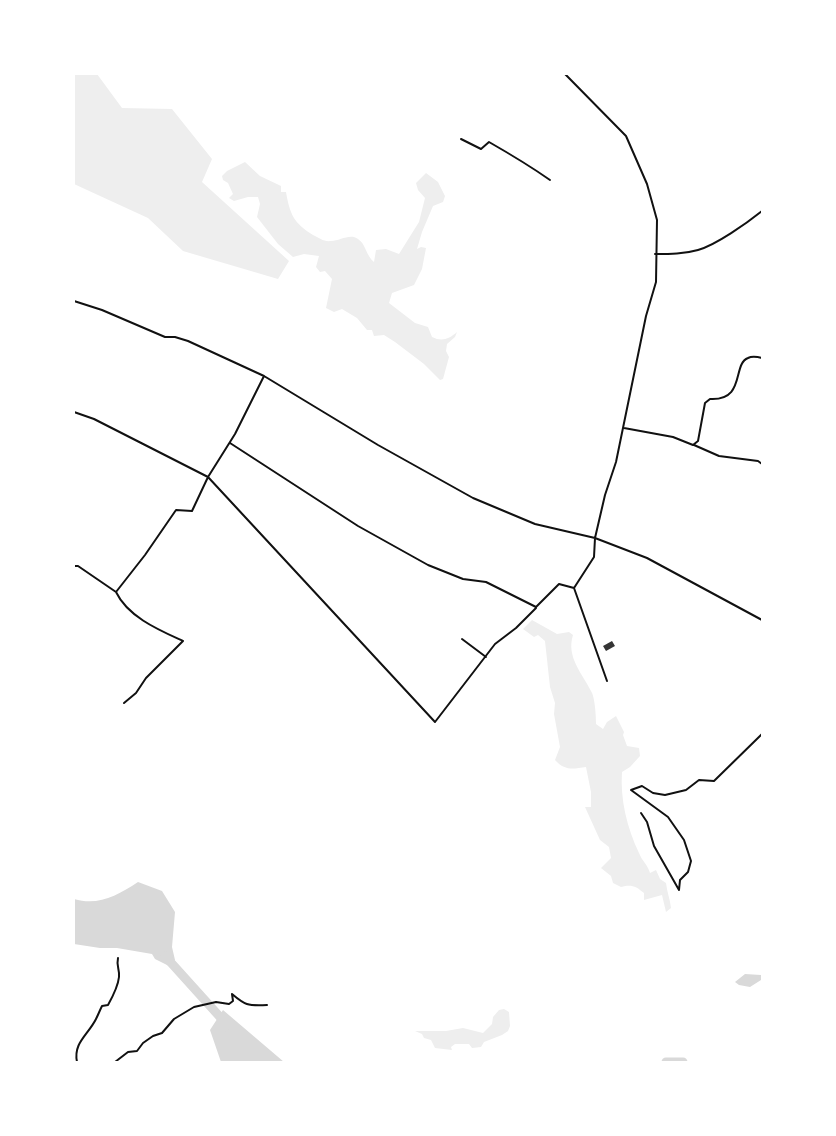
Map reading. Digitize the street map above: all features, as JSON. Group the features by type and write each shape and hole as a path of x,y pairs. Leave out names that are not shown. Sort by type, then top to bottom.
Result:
{"street":[{"path":"565,74 626,136 647,184 657,220 656,282 646,316 616,462 605,495 595,538 594,557 574,588"},
{"path":"461,139 481,149 489,142 507,154 515,156 550,180"},
{"path":"655,254 700,250 747,223 762,211"},
{"path":"74,302 102,310 165,337 188,341 264,376 378,445 473,498 535,524 595,538 647,558 762,620"},
{"path":"693,445 698,441 705,403 710,399 720,400 732,392 744,360 749,357 762,358"},
{"path":"116,592 146,555 176,510 192,511 208,477 230,443 264,376"},
{"path":"74,412 94,419 208,477 435,722 495,644 516,628 559,584 574,588"},
{"path":"623,428 673,437 719,456 758,461 762,464"},
{"path":"230,443 358,526 428,565 463,579 486,582 536,607"},
{"path":"74,566 78,566 116,592 120,600 150,625 183,640 124,704"},
{"path":"574,588 607,681"},
{"path":"462,639 486,657"},
{"path":"640,813 647,822 654,846 679,890 680,880 688,872 691,861 684,840 668,817 631,790 642,786 653,793 665,795 686,790 699,780 714,781 762,734"},
{"path":"77,1062 77,1047 102,1006 108,1005 117,988 118,958"},
{"path":"115,1062 128,1052 137,1051 147,1039 162,1034 174,1019 194,1006 211,1002 229,1004 233,1001 232,994 244,1004 267,1005"}],"shaded area":[{"path":"74,74 97,74 122,108 172,109 212,159 202,182 289,261 278,279 183,251 148,218 74,184"},
{"path":"245,162 260,176 281,186 281,192 286,192 294,218 307,231 326,241 355,237 361,241 374,262 376,250 386,249 399,254 419,222 425,198 418,190 416,183 426,173 438,182 445,196 443,202 433,206 422,232 417,249 426,248 422,269 414,285 392,293 389,303 415,323 428,327 432,337 445,339 457,332 447,344 446,351 449,357 443,379 440,380 424,364 384,335 374,336 372,330 367,330 357,318 342,309 334,312 326,308 332,279 325,271 320,272 316,267 319,256 304,254 293,257 278,244 257,217 260,204 258,197 234,201 229,198 233,194 222,176"},
{"path":"532,620 557,634 569,632 573,635 571,643 573,658 592,694 596,724 603,729 607,722 616,716 624,732 627,746 639,748 640,756 622,772 623,803 631,834 640,856 650,873 656,870 660,879 666,883 671,908 666,912 662,895 644,900 644,893 633,886 621,887 613,883 611,876 601,868 611,858 609,847 600,840 585,807 591,807 591,792 586,767 566,768 555,760 560,747 545,641 538,635 534,637 523,629"},
{"path":"138,882 162,891 175,912 172,947 175,960 169,966 155,959 152,954 74,944 74,899 91,901 107,898 123,892"},
{"path":"745,974 761,975 761,980 750,987 735,982"},
{"path":"504,1009 509,1012 508,1031 484,1042 481,1047 472,1048 469,1044 455,1044 451,1047 452,1050 435,1048 431,1040 415,1031 446,1031 463,1028 483,1033 492,1024 493,1017 499,1010"},
{"path":"223,1010 284,1062 221,1062 210,1030"}],"building":[{"path":"612,641 615,646 606,651 603,646"}],"waterway":[{"path":"165,956 220,1017 225,1027"},
{"path":"666,1062 683,1062"}]}
